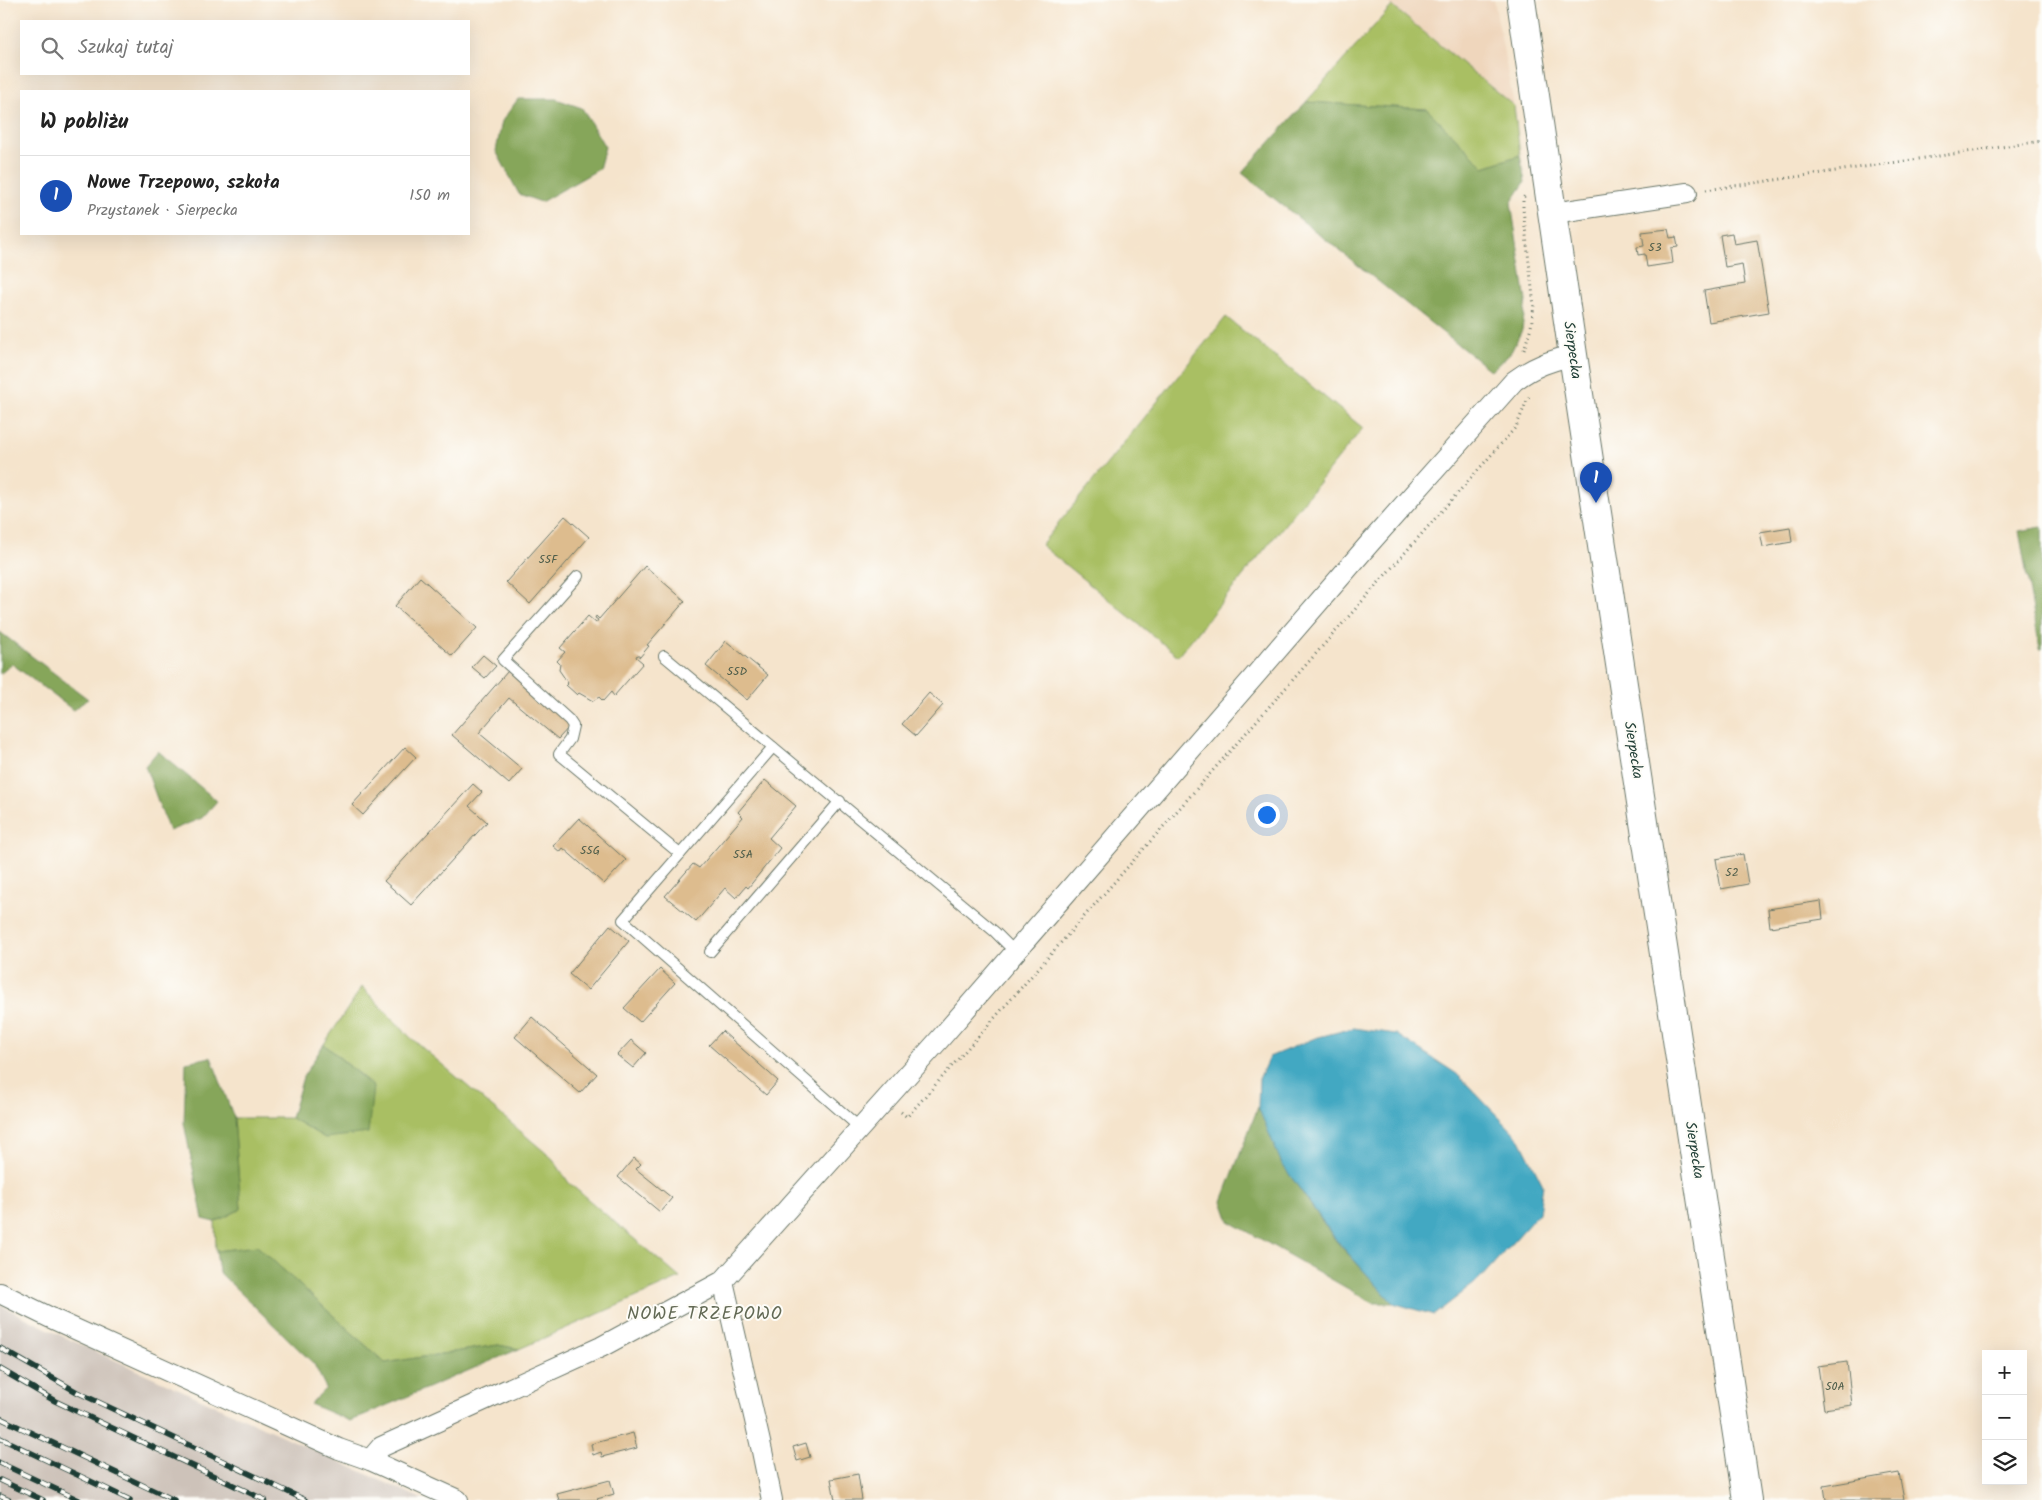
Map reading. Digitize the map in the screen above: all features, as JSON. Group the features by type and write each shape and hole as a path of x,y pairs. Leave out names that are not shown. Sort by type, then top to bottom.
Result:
{"street":[{"name":"Sierpecka","path":"1521,0 1747,1500"},
{"path":"1553,213 1687,193"},
{"path":"370,1460 381,1447 601,1347 724,1282 1362,552 1514,381 1529,369 1573,355"},
{"path":"724,1282 772,1500"},
{"path":"0,1293 339,1449 370,1460 458,1500"}],"lane":[{"path":"578,576 502,660 569,720 573,726 570,740 559,754 680,854"},
{"path":"664,656 996,932 1014,952"},
{"path":"773,748 623,920 860,1128"},
{"path":"710,952 840,801"}],"path":[{"path":"1687,193 2042,141"},
{"path":"1522,356 1531,326 1534,306 1523,209 1524,198 1529,189"}],"shaded area":[{"path":"1385,0 1494,0 1514,106 1392,6"},
{"path":"0,1305 66,1338 424,1500 0,1500"}],"green space":[{"path":"1392,6 1514,106 1520,155 1484,167 1427,109 1306,102"},
{"path":"518,99 556,99 582,108 605,147 599,169 541,202 519,194 496,151 502,121"},
{"path":"1306,102 1427,109 1484,167 1520,155 1525,182 1511,203 1526,301 1522,330 1511,352 1491,371 1242,173"},
{"path":"1226,317 1363,428 1178,656 1041,545"},
{"path":"2042,527 2042,649 2040,649 2019,531"},
{"path":"0,632 88,699 73,710 12,664 0,674"},
{"path":"158,751 217,801 202,818 169,831 145,766"},
{"path":"362,987 411,1038 553,1159 569,1183 680,1278 519,1349 498,1345 385,1363 257,1246 216,1251 215,1222 241,1209 234,1118 291,1118 325,1138 373,1086 324,1044"},
{"path":"324,1044 373,1087 368,1133 325,1138 291,1118 303,1077"},
{"path":"211,1057 234,1118 241,1209 215,1222 203,1219 184,1123 186,1062"},
{"path":"1258,1107 1282,1164 1336,1241 1393,1303 1373,1303 1229,1221 1222,1201"},
{"path":"257,1246 385,1363 498,1345 519,1349 350,1421 310,1404 326,1388 314,1364 219,1272 216,1251"}],"water":[{"path":"1353,1028 1396,1034 1457,1074 1520,1139 1543,1185 1539,1213 1479,1280 1434,1315 1393,1303 1337,1241 1282,1164 1258,1107 1259,1079 1269,1057 1315,1038"}],"building":[{"path":"1668,229 1670,238 1676,237 1678,247 1671,248 1673,263 1647,267 1645,254 1638,255 1637,247 1644,246 1642,232"},
{"path":"1732,233 1734,244 1757,240 1769,312 1709,322 1704,291 1745,284 1742,264 1725,267 1720,235"},
{"path":"565,516 589,537 530,604 506,582"},
{"path":"1790,527 1792,542 1763,547 1760,532"},
{"path":"645,566 685,601 647,645 649,646 640,657 637,655 636,657 643,663 614,696 611,692 603,701 599,697 593,701 579,693 577,695 566,685 568,683 559,670 560,664 557,661 565,652 560,648 588,616 596,623 598,620 595,618 596,616 599,619"},
{"path":"420,577 477,628 452,656 395,606"},
{"path":"726,641 768,675 747,700 706,666"},
{"path":"483,655 496,666 485,678 472,667"},
{"path":"508,671 571,725 558,739 509,698 479,733 522,769 509,784 452,735"},
{"path":"929,693 943,705 916,736 902,724"},
{"path":"405,747 416,757 363,815 352,805"},
{"path":"765,780 796,806 769,838 780,848 748,888 746,886 736,898 725,888 696,922 665,896 693,864 699,868 743,817 738,812"},
{"path":"473,784 482,792 469,806 487,822 411,905 384,881"},
{"path":"579,818 626,860 604,884 563,848 560,852 553,846"},
{"path":"1743,854 1748,884 1721,889 1716,859"},
{"path":"1821,901 1823,919 1770,927 1768,909"},
{"path":"610,925 629,941 588,990 569,974"},
{"path":"660,969 675,983 640,1022 624,1008"},
{"path":"532,1017 597,1074 580,1093 515,1037"},
{"path":"722,1031 778,1081 766,1095 709,1045"},
{"path":"631,1040 646,1053 633,1068 617,1055"},
{"path":"634,1158 641,1164 636,1169 672,1198 660,1212 618,1177"},
{"path":"1847,1362 1852,1405 1824,1409 1818,1366"},
{"path":"633,1433 637,1448 602,1457 601,1452 593,1455 591,1444"},
{"path":"806,1443 810,1457 797,1461 793,1447"},
{"path":"1899,1473 1904,1500 1826,1500 1824,1486"},
{"path":"858,1474 862,1500 835,1500 831,1479"},
{"path":"610,1480 614,1494 598,1500 559,1500 557,1494"}],"railway":[{"path":"0,1348 77,1392 305,1500"},
{"path":"0,1369 55,1401 265,1500"},
{"path":"0,1418 174,1500"},
{"path":"0,1438 130,1500"},
{"path":"0,1463 79,1500"},
{"path":"0,1480 43,1500"},
{"path":"0,1496 9,1500"}],"place":[{"name":"Nowe Trzepowo, szkoła","path":"1596,503"}],"district":[{"name":"NOWE TRZEPOWO","path":"705,1313"}]}
